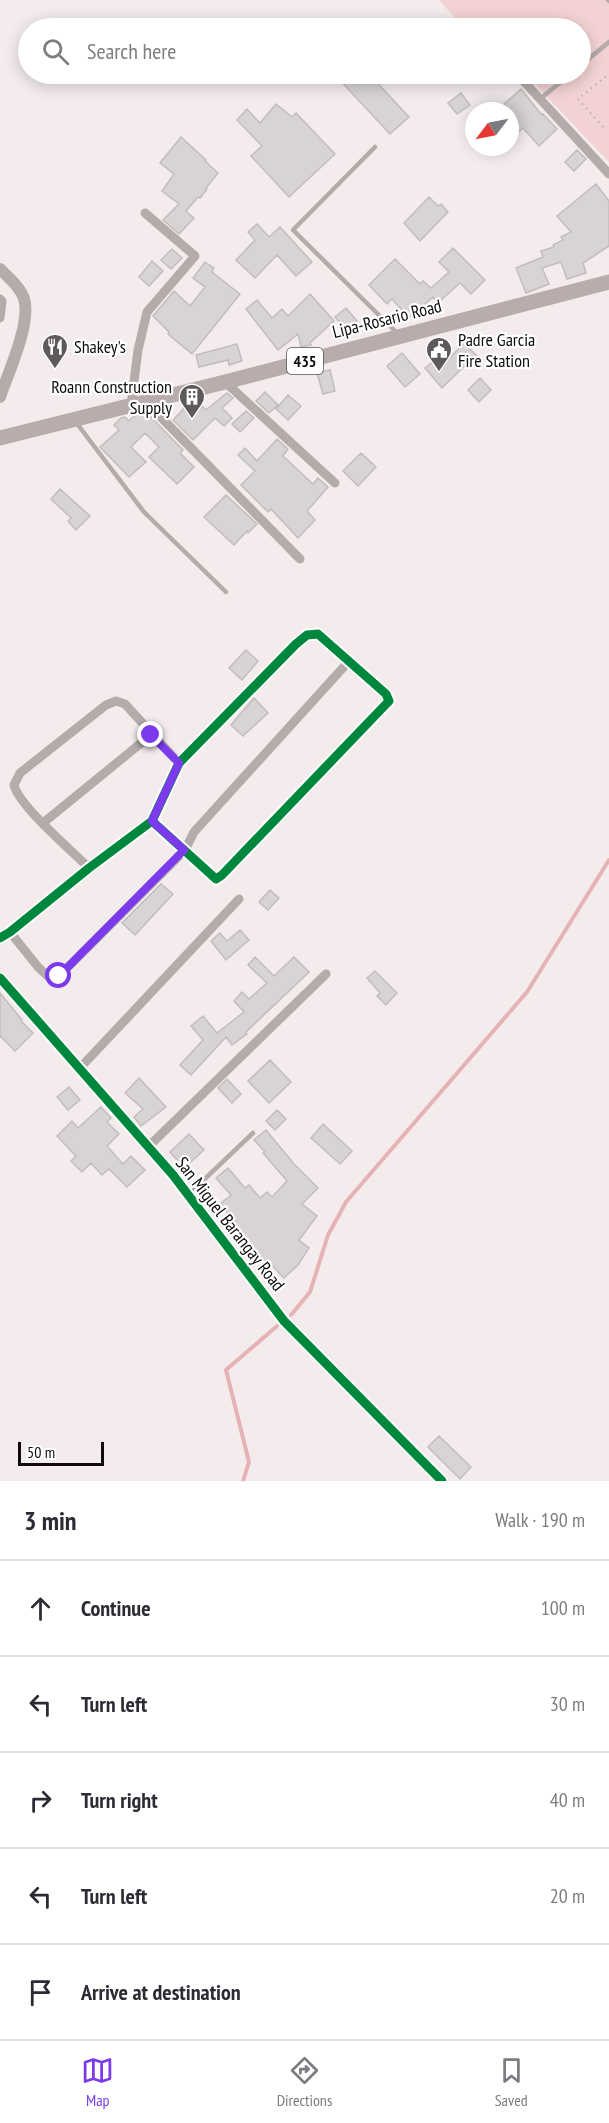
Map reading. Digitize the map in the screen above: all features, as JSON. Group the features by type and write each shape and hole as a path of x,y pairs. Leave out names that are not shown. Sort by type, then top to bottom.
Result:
{"main road":[{"name":"Lipa-Rosario Road","path":"0,438 609,282"}],"street":[{"path":"527,84 609,174"},
{"path":"145,213 195,256 147,312 138,350 139,403 300,559"},
{"path":"0,269 23,295 27,306 24,328 0,397"},
{"path":"0,299 2,301 0,318"},
{"path":"225,382 334,483"},
{"path":"0,947 5,936 89,868 152,821 179,763 307,635 318,634 386,694 389,701 216,879 152,821"},
{"path":"5,936 51,979 59,976 184,850 194,832 350,660"},
{"path":"89,868 43,823 16,792 14,784 20,773 106,705 116,701 125,704 179,763"},
{"path":"43,823 151,735"},
{"path":"80,1068 239,899"},
{"path":"148,1147 326,974"},
{"name":"San Miguel Barangay Road","path":"0,978 188,1195 284,1321 442,1481"}],"lane":[{"path":"591,57 609,42"},
{"path":"540,99 559,84"},
{"path":"375,147 293,230 400,336"},
{"path":"73,419 144,512 226,592"},
{"path":"188,1195 253,1133"}],"path":[{"path":"603,127 578,99 609,74"}],"shaded area":[{"path":"439,0 609,0 609,162 535,84 591,84 591,18 455,18"}],"building":[{"path":"343,84 378,84 409,117 390,134"},
{"path":"521,89 557,129 539,146 523,128 519,132 519,102 506,102"},
{"path":"461,93 468,102 465,102 465,108 457,114 448,103"},
{"path":"276,104 292,117 296,113 335,154 289,197 251,156 262,146 237,120 247,109 260,123"},
{"path":"181,137 218,173 200,198 198,197 186,211 194,218 179,234 163,220 179,204 162,191 174,174 160,163"},
{"path":"577,150 586,159 574,171 565,162"},
{"path":"596,184 609,201 609,246 583,263 586,273 567,279 561,262 542,268 549,284 526,293 516,268 543,257 541,251 554,247 553,245 563,240 561,237 571,232 557,216"},
{"path":"429,197 438,206 441,204 448,212 420,241 404,223"},
{"path":"257,224 269,237 280,227 312,262 296,276 277,255 255,278 236,260 255,240 248,232"},
{"path":"453,248 485,280 471,294 460,283 438,303 433,297 409,318 392,299 387,304 369,285 395,259 420,284 423,281 431,288 449,272 439,262"},
{"path":"172,249 182,258 171,269 161,260"},
{"path":"152,261 163,271 149,286 139,277"},
{"path":"205,262 214,268 212,272 240,294 192,354 168,334 169,332 153,316 174,291 190,306 205,287 193,278"},
{"path":"310,294 334,321 310,343 311,345 301,347 298,334 278,350 246,309 257,300 272,318 282,309 288,316"},
{"path":"346,308 357,321 346,330 335,317"},
{"path":"464,343 476,355 442,388 425,368 437,358 443,365"},
{"path":"237,344 242,361 229,365 228,360 199,367 196,355"},
{"path":"402,353 420,374 405,387 387,366"},
{"path":"330,370 335,391 323,394 317,373"},
{"path":"480,378 491,390 479,402 468,390"},
{"path":"265,392 278,405 269,413 256,401"},
{"name":"Roann Construction Supply","path":"227,393 233,398 222,408 232,418 224,426 215,418 193,440 173,420 192,400 195,399 206,410"},
{"path":"288,395 301,406 288,420 276,409"},
{"path":"246,411 254,418 240,432 232,424"},
{"path":"146,412 183,450 180,453 194,467 177,484 149,457 159,447 145,433 131,447 146,462 129,477 100,447 119,430 114,425 121,418 125,417 129,421 136,414"},
{"path":"277,439 288,449 283,456 313,484 318,478 328,487 307,511 315,520 298,538 271,509 268,512 241,485 255,471 238,455 245,448 257,461"},
{"path":"361,453 376,467 358,486 343,471"},
{"path":"60,489 90,516 76,530 68,521 71,518 51,499"},
{"path":"226,495 257,524 234,545 204,517"},
{"path":"246,650 258,661 242,680 229,668"},
{"path":"254,698 268,713 243,736 231,725"},
{"path":"161,884 173,894 135,935 122,923"},
{"path":"270,890 279,898 268,910 259,902"},
{"path":"240,930 249,940 226,960 211,941 220,933 227,941"},
{"path":"255,957 274,976 294,957 309,972 246,1032 247,1034 232,1045 226,1037 191,1075 180,1065 203,1040 191,1026 203,1016 217,1033 244,1012 234,1001 242,992 249,999 267,983 248,965"},
{"path":"375,971 397,993 386,1005 377,996 380,993 367,978"},
{"path":"0,993 33,1033 15,1051 0,1036"},
{"path":"270,1060 291,1082 269,1103 248,1081"},
{"path":"139,1078 166,1107 141,1126 134,1117 143,1109 125,1093"},
{"path":"227,1079 241,1094 232,1103 218,1088"},
{"path":"69,1087 80,1100 68,1110 57,1097"},
{"path":"101,1107 111,1118 107,1122 119,1134 107,1146 123,1164 131,1156 145,1170 127,1187 109,1169 102,1175 91,1163 82,1172 71,1161 76,1156 57,1136 72,1121 78,1128"},
{"path":"277,1110 286,1119 275,1130 266,1121"},
{"path":"323,1124 352,1151 340,1164 311,1138"},
{"path":"266,1130 294,1164 318,1188 302,1204 317,1216 299,1240 309,1248 298,1265 284,1278 242,1238 239,1241 228,1229 235,1222 220,1204 231,1195 216,1178 228,1168 245,1188 249,1185 260,1198 267,1192 272,1197 287,1181 254,1140"},
{"path":"189,1134 204,1150 184,1168 170,1152"},
{"path":"439,1436 471,1467 460,1479 428,1447"}],"waterway":[{"path":"291,1315 310,1292 328,1235 346,1202 527,992 609,860"},
{"path":"243,1481 249,1462 226,1370 277,1326"}],"cycle path":[{"path":"0,938 152,821 179,763 307,635 318,634 386,694 389,701 216,879 152,821"},
{"path":"0,978 173,1175 284,1321 442,1481"}],"place":[{"name":"Shakey's","path":"55,370"},
{"name":"Padre Garcia Fire Station","path":"439,373"},
{"name":"Roann Construction Supply","path":"192,420"}],"route":[{"path":"59,976 184,850 152,821 179,763 151,735"}]}
